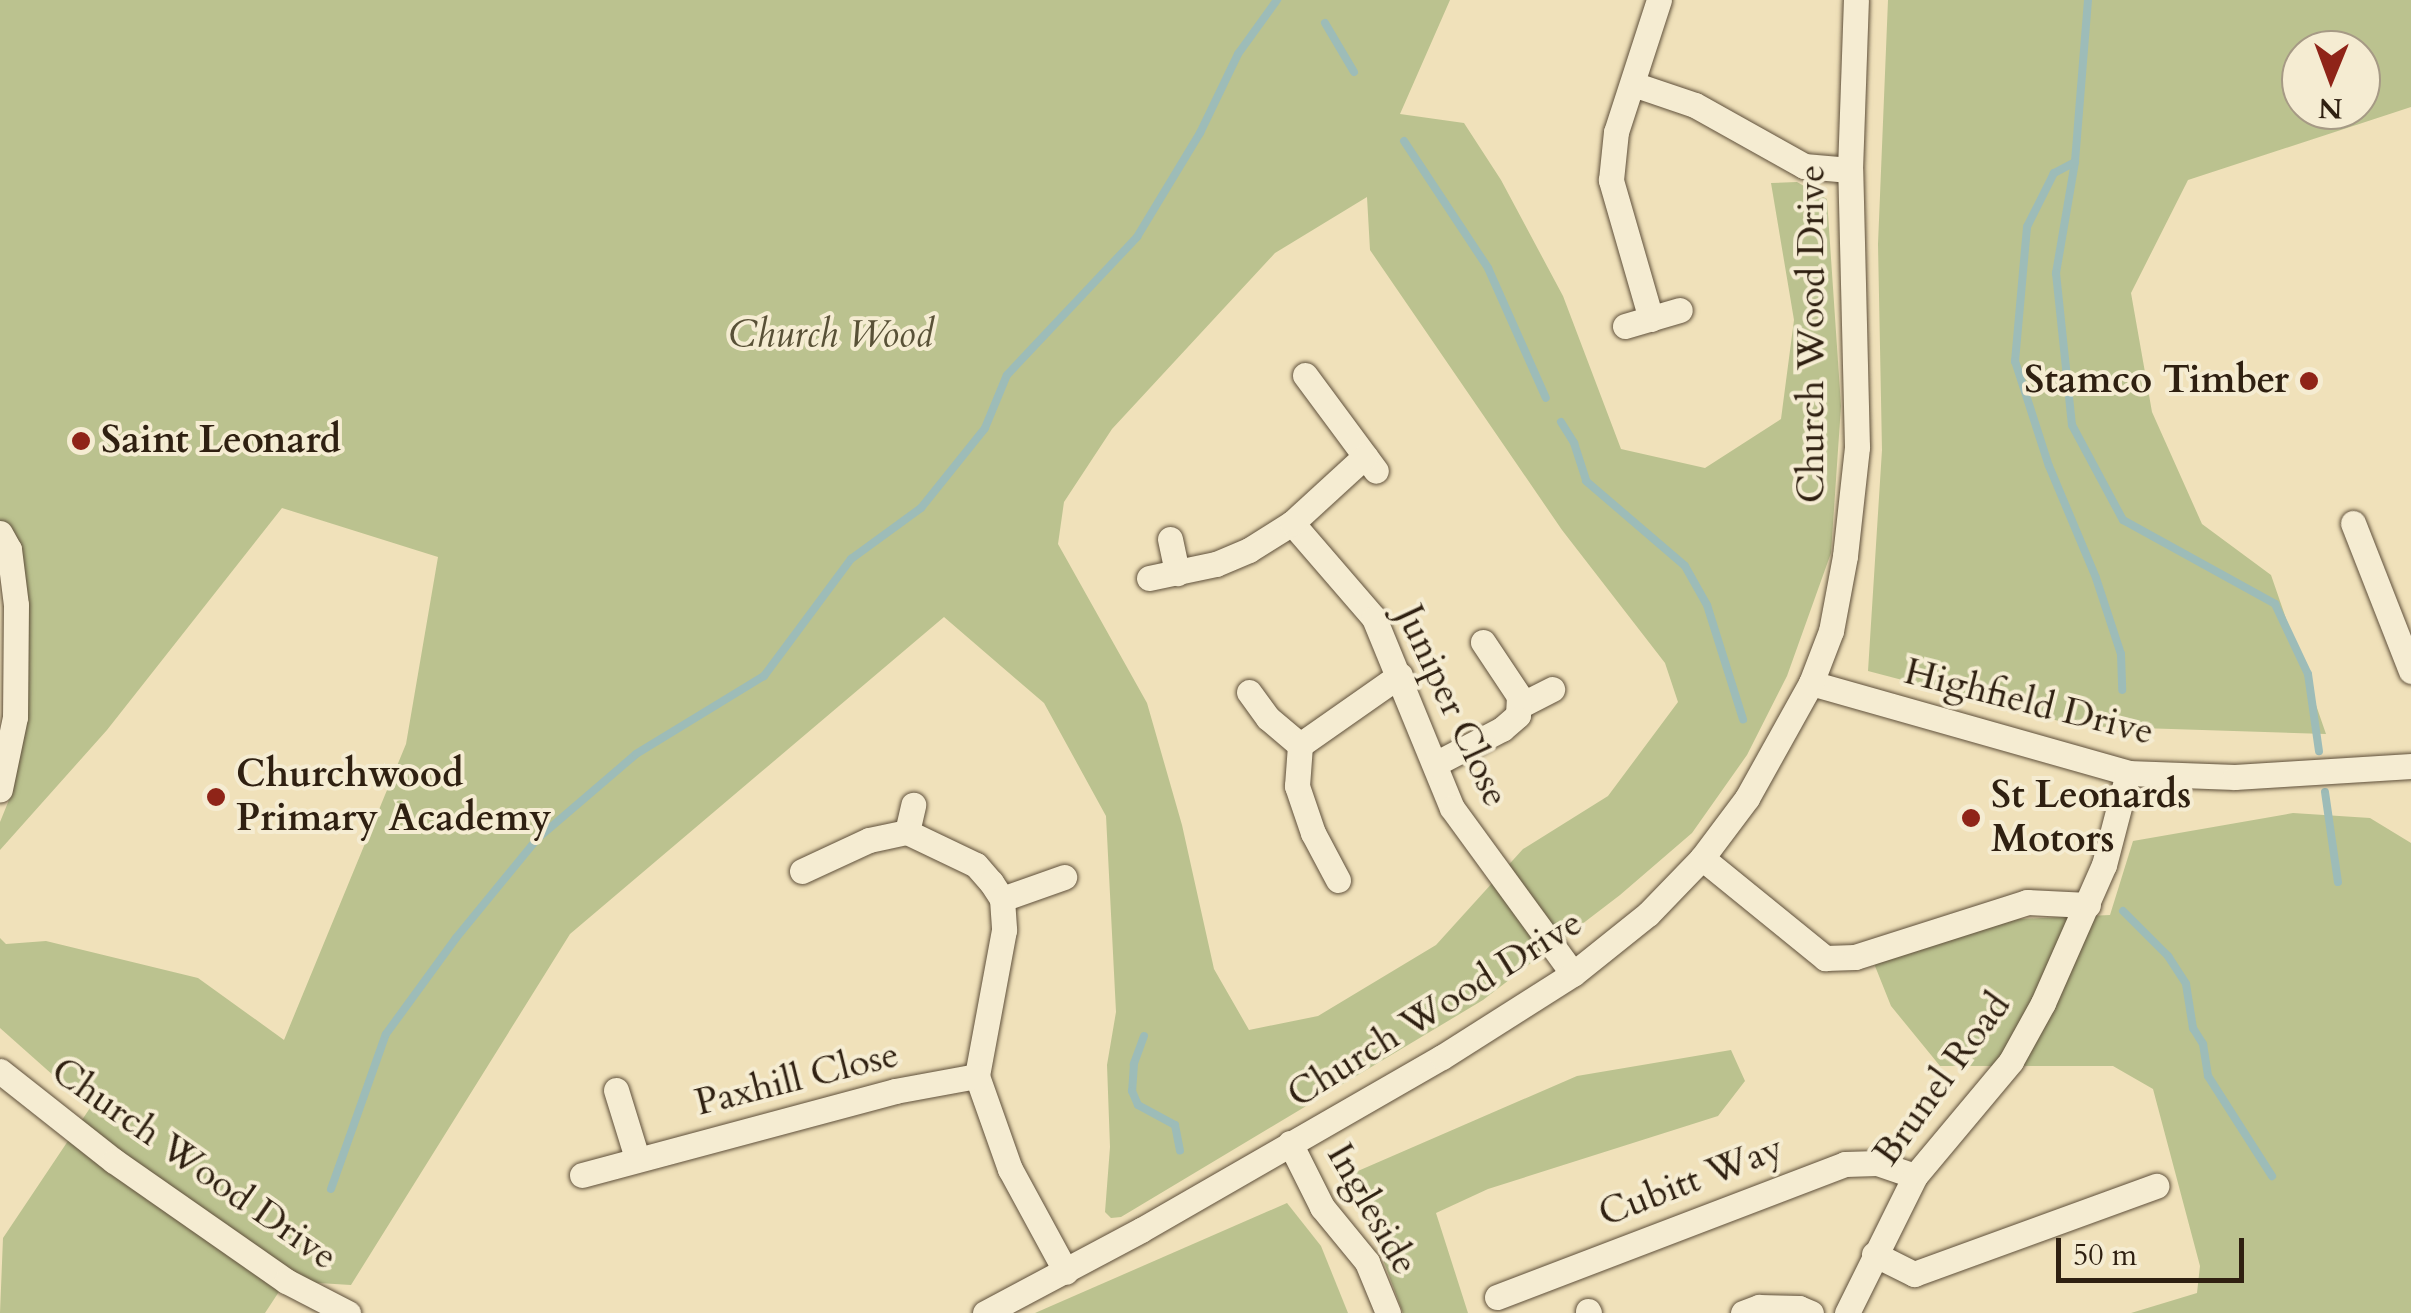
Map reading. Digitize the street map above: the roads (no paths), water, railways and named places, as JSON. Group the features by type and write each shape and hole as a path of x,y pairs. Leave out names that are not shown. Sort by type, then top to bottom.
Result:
{"street":[{"path":"1651,318 1611,180 1616,132 1659,0"},
{"name":"Church Wood Drive","path":"985,1313 1066,1272 1442,1057 1573,974 1648,914 1702,858 1746,798 1811,683 1831,631 1857,447 1850,170 1856,0"},
{"path":"1632,84 1695,105 1804,166 1850,170"},
{"path":"1626,326 1680,310"},
{"path":"1150,578 1216,564 1292,523 1371,464 1305,375"},
{"name":"Juniper Close","path":"1292,523 1374,618 1452,808 1573,974"},
{"path":"2353,523 2411,670"},
{"path":"0,532 9,549 16,605 15,717 0,789"},
{"path":"1170,540 1177,574"},
{"path":"1482,642 1521,705"},
{"path":"1300,745 1400,676"},
{"name":"Highfield Drive","path":"1811,683 2128,773 2235,777 2411,766"},
{"path":"1434,764 1502,729 1518,715 1521,705 1552,689"},
{"path":"1249,692 1268,718 1300,745"},
{"path":"1300,745 1297,786 1313,833 1338,880"},
{"name":"Brunel Road","path":"1847,1313 1915,1176 2011,1061 2088,905 2104,865 2128,773"},
{"path":"907,832 913,805"},
{"path":"802,871 869,840 907,832 976,865 1002,899 1004,930 976,1076 1010,1169 1066,1272"},
{"path":"1702,858 1825,958 1855,957 2027,902 2088,905"},
{"path":"1002,899 1064,877"},
{"name":"Church Wood Drive","path":"1,1075 114,1161 286,1281 348,1313"},
{"name":"Paxhill Close","path":"582,1175 896,1091 976,1076"},
{"path":"616,1090 637,1158"},
{"name":"Ingleside","path":"1290,1143 1322,1207 1367,1262 1388,1313"},
{"name":"Cubitt Way","path":"1497,1297 1845,1164 1877,1163 1915,1176"},
{"path":"1874,1254 1914,1274 2156,1186"},
{"path":"1743,1313 1760,1307 1800,1308 1811,1313"}],"waterway":[{"path":"331,1189 386,1034 456,938 537,839 636,754 764,676 851,559 921,508 985,428 1007,375 1137,237 1200,133 1238,54 1277,0"},
{"path":"2088,0 2075,162 2056,273 2072,425 2123,520 2275,604 2308,674 2319,751"},
{"path":"1325,23 1354,72"},
{"path":"1404,141 1488,268 1546,398"},
{"path":"2075,162 2054,173 2027,227 2015,361 2049,466 2096,578 2121,654 2122,690"},
{"path":"1561,422 1574,443 1586,481 1685,566 1707,605 1743,719"},
{"path":"2325,792 2338,882"},
{"path":"2123,911 2168,956 2186,984 2193,1028 2203,1044 2208,1076 2272,1176"},
{"path":"1144,1036 1134,1064 1132,1091 1138,1105 1175,1125 1180,1151"}],"place":[{"name":"Stamco Timber","path":"2309,381"},
{"name":"Saint Leonard","path":"81,441"},
{"name":"Churchwood Primary Academy","path":"216,797"},
{"name":"St Leonards Motors","path":"1971,818"}],"park label":[{"name":"Church Wood","path":"831,335"}]}
